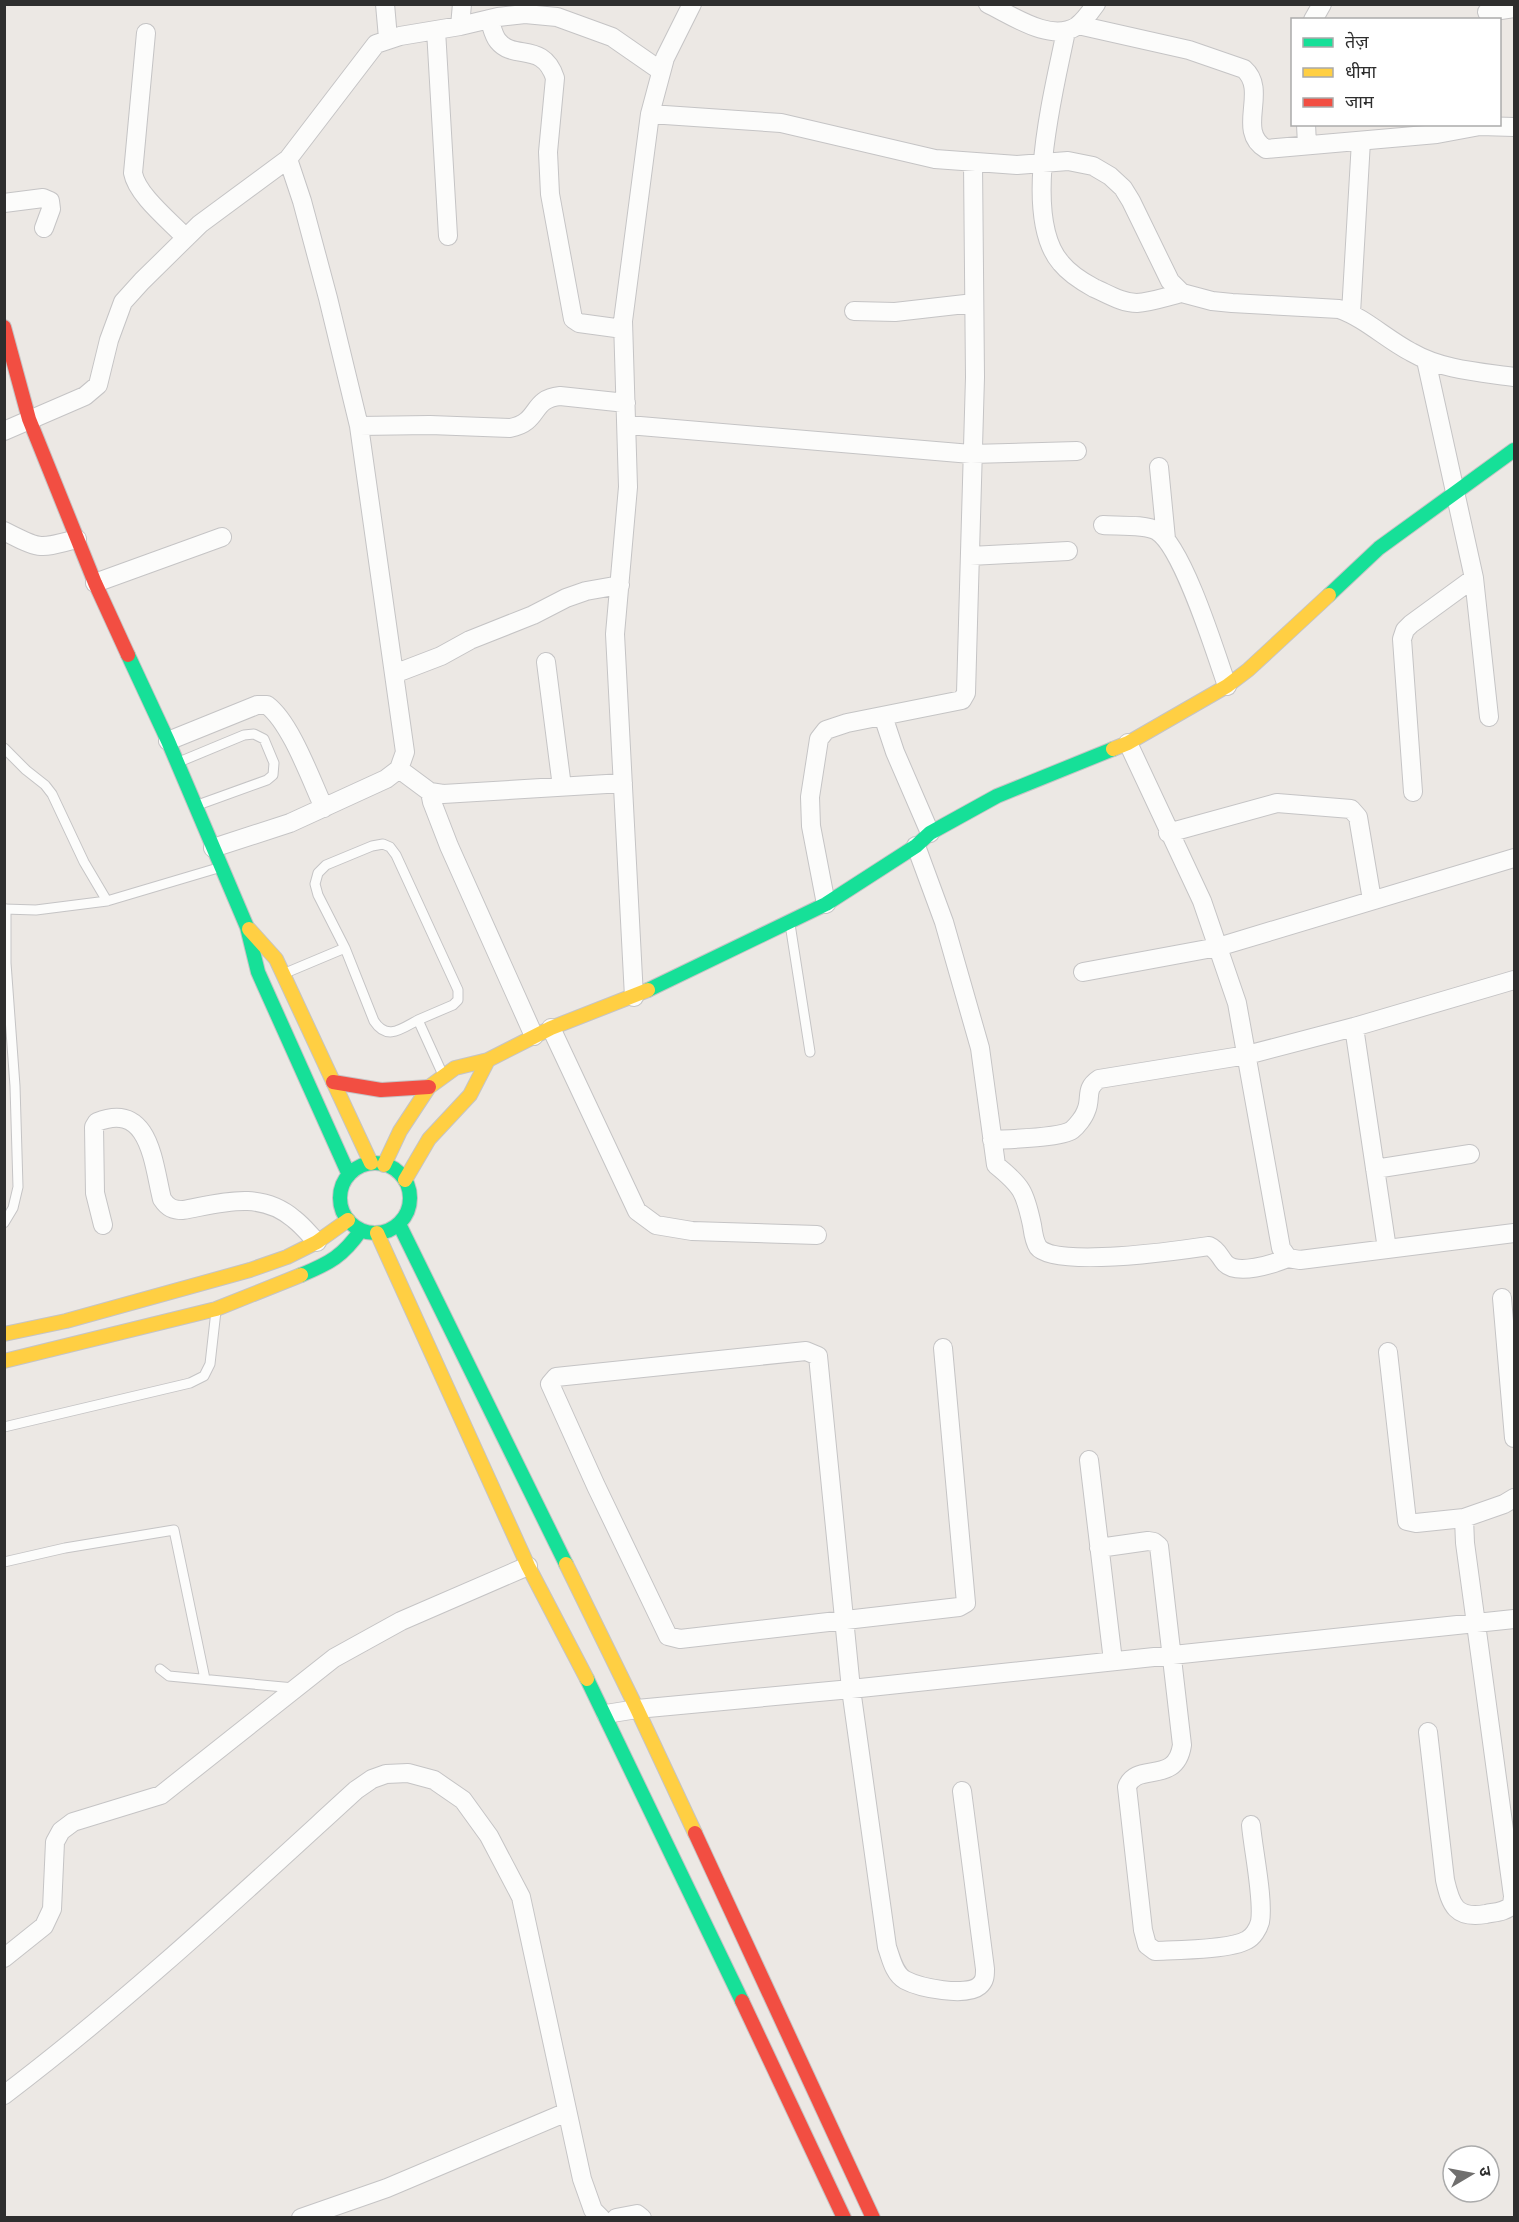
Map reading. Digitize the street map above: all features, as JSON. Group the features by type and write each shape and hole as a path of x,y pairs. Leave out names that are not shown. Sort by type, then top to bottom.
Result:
{"main road":[{"path":"4,327 29,419 77,539 168,741 247,927 258,972 349,1175"},
{"path":"377,1164 429,1087 443,1075 456,1068 488,1060 551,1028 634,997 826,904 916,846 930,833 997,796 1128,743 1227,686 1248,670 1379,548 1515,450"},
{"path":"247,927 276,959 333,1082 377,1164"},
{"path":"405,1180 429,1139 470,1095 488,1060"},
{"path":"333,1082 371,1091 394,1092 429,1087"},
{"path":"377,1164 396,1170 405,1180 410,1203 406,1215 399,1224 389,1231 377,1233 361,1230 348,1220 342,1210 340,1197 342,1185 349,1175 355,1169 377,1164"},
{"path":"4,1334 66,1321 250,1270 287,1257 317,1242 348,1220"},
{"path":"399,1224 637,1709 873,2217"},
{"path":"4,1360 216,1309 328,1264 350,1246 361,1230"},
{"path":"377,1233 528,1566 606,1714 844,2217"}],"street":[{"path":"385,4 388,38"},
{"path":"460,26 462,4"},
{"path":"634,997 615,634 628,487 628,425 623,329 650,114 665,58 692,4"},
{"path":"988,4 1052,32 1072,28 1189,50 1244,69 1251,75 1254,86 1253,135 1257,144 1266,149 1437,134 1480,126 1515,127"},
{"path":"1096,4 1072,28 1042,163 1043,211 1047,237 1060,263 1087,284 1119,300 1137,303 1182,293"},
{"path":"1314,18 1322,4"},
{"path":"1487,12 1515,8"},
{"path":"4,430 85,396 98,385 109,339 123,302 200,224 288,159 333,102 370,48 376,44 388,38 489,19 525,14 557,17 612,38 661,71"},
{"path":"489,19 496,39 503,46 545,59 555,78 548,152 550,194 573,319 579,323 623,329"},
{"path":"436,30 448,236"},
{"path":"146,33 134,181 186,238"},
{"path":"650,114 781,123 935,159 1017,165 1068,161 1093,166 1110,176 1123,188 1170,281 1182,293 1212,302 1339,309 1351,313 1426,360 1444,366 1515,377"},
{"path":"1306,126 1307,145"},
{"path":"1351,313 1361,141"},
{"path":"213,848 290,823 386,778 399,768 405,752 359,426 322,276 288,159"},
{"path":"826,904 811,826 810,797 819,739 826,730 962,699 966,693 971,453 975,377 973,163"},
{"path":"4,203 44,198 50,201 51,209 44,228"},
{"path":"854,310 895,312 974,303"},
{"path":"1426,360 1474,578 1489,717"},
{"path":"359,426 430,425 510,428 522,426 530,420 540,403 550,397 560,396 626,404"},
{"path":"628,425 971,453 1077,451"},
{"path":"1159,466 1166,539"},
{"path":"1103,525 1151,528 1166,539 1183,569 1202,612 1227,686"},
{"path":"4,531 32,546 43,548 77,539"},
{"path":"95,583 222,537"},
{"path":"970,556 1068,551"},
{"path":"1413,792 1402,639 1405,630 1411,624 1474,578"},
{"path":"394,674 441,656 470,640 533,615 566,598 586,591 620,585"},
{"path":"546,662 562,787"},
{"path":"168,741 257,705 267,705 276,711 289,732 324,808"},
{"path":"883,716 895,752 930,833"},
{"path":"1128,743 1202,901 1237,1003 1281,1248 1288,1258"},
{"path":"399,768 430,792 442,794 623,783"},
{"path":"430,792 449,846 534,1036"},
{"path":"1168,832 1277,803 1351,809 1358,817 1372,900"},
{"path":"916,846 944,922 980,1048 996,1166 1015,1180 1023,1191 1039,1249 1066,1257 1097,1258 1209,1246 1216,1249 1226,1265 1236,1269 1266,1266 1288,1258 1300,1260 1515,1233"},
{"path":"1083,972 1218,947 1515,858"},
{"path":"992,1140 1060,1135 1071,1131 1087,1110 1088,1093 1092,1083 1100,1078 1247,1055 1354,1027 1515,980"},
{"path":"1354,1027 1388,1249"},
{"path":"551,1028 637,1211 656,1225 692,1231 817,1235"},
{"path":"103,1225 95,1193 94,1127 97,1122 105,1118 126,1118 136,1122 143,1132 162,1199 166,1205 174,1210 183,1210 246,1200 260,1202 280,1209 294,1218 317,1242"},
{"path":"1376,1169 1470,1154"},
{"path":"1502,1298 1515,1438"},
{"path":"942,1348 966,1603 959,1607 844,1620 680,1639 668,1636 550,1384 556,1377 794,1352 806,1351 818,1356 844,1620 851,1689 887,1947 895,1969 903,1980 928,1988 963,1992 977,1988 984,1980 986,1969 962,1791"},
{"path":"1388,1353 1407,1521 1416,1523 1464,1518 1515,1498"},
{"path":"1089,1460 1113,1661"},
{"path":"1428,1732 1445,1880 1450,1899 1459,1913 1472,1917 1506,1911 1512,1905 1513,1896 1465,1543 1464,1518"},
{"path":"1099,1548 1148,1541 1159,1546 1182,1745 1180,1758 1173,1766 1135,1776 1129,1780 1127,1787 1143,1930 1148,1945 1155,1951 1222,1947 1245,1941 1254,1934 1260,1923 1260,1906 1251,1825"},
{"path":"4,1958 44,1926 52,1909 56,1842 61,1831 73,1822 161,1795 334,1658 401,1621 528,1566"},
{"path":"606,1714 1515,1619"},
{"path":"4,2095 41,2067 184,1947 356,1790 372,1779 387,1774 408,1773 434,1780 463,1800 489,1836 521,1897 567,2112 592,2215"},
{"path":"301,2217 387,2188 567,2112"},
{"path":"616,2217 637,2214 642,2217"}],"lane":[{"path":"177,763 244,735 254,734 264,739 268,747 274,763 273,775 267,780 194,806"},
{"path":"4,748 52,794 84,862 107,901"},
{"path":"382,844 390,847 396,855 458,990 458,1000 453,1005 418,1020 397,1031 389,1032 380,1029 374,1021 345,948 318,895 315,884 318,873 326,865 382,844"},
{"path":"4,1223 13,1208 18,1187 5,909 36,909 107,901 221,867"},
{"path":"789,922 810,1052"},
{"path":"283,974 345,948"},
{"path":"418,1020 443,1075"},
{"path":"4,1427 190,1383 204,1376 210,1364 216,1309"},
{"path":"4,1562 65,1548 174,1530 205,1679"},
{"path":"160,1669 170,1676 296,1688"}],"traffic: fast":[{"path":"1329,595 1379,548 1514,450"},
{"path":"128,655 168,741 247,927 258,972 349,1175"},
{"path":"648,990 826,904 916,846 930,833 997,796 1113,749"},
{"path":"375,1163 388,1166 400,1173 407,1185 410,1198 407,1211 400,1223 388,1230 375,1233 362,1230 350,1223 343,1211 340,1198 343,1185 350,1173 362,1166 375,1163"},
{"path":"399,1224 566,1564"},
{"path":"301,1275 335,1258 361,1230"},
{"path":"587,1679 742,2001"}],"traffic: slow":[{"path":"1113,749 1128,743 1227,686 1248,670 1329,595"},
{"path":"249,929 276,959 371,1163"},
{"path":"384,1165 400,1131 429,1087 455,1068 488,1060 551,1028 648,990"},
{"path":"405,1180 429,1139 470,1095 488,1060"},
{"path":"4,1334 66,1321 250,1270 287,1257 317,1242 348,1220"},
{"path":"377,1233 528,1566 587,1679"},
{"path":"4,1361 216,1309 301,1275"},
{"path":"566,1564 695,1833"}],"traffic: jam":[{"path":"4,327 29,419 95,583 128,655"},
{"path":"333,1082 381,1090 429,1087"},
{"path":"695,1833 873,2218"},
{"path":"742,2001 844,2218"}]}
